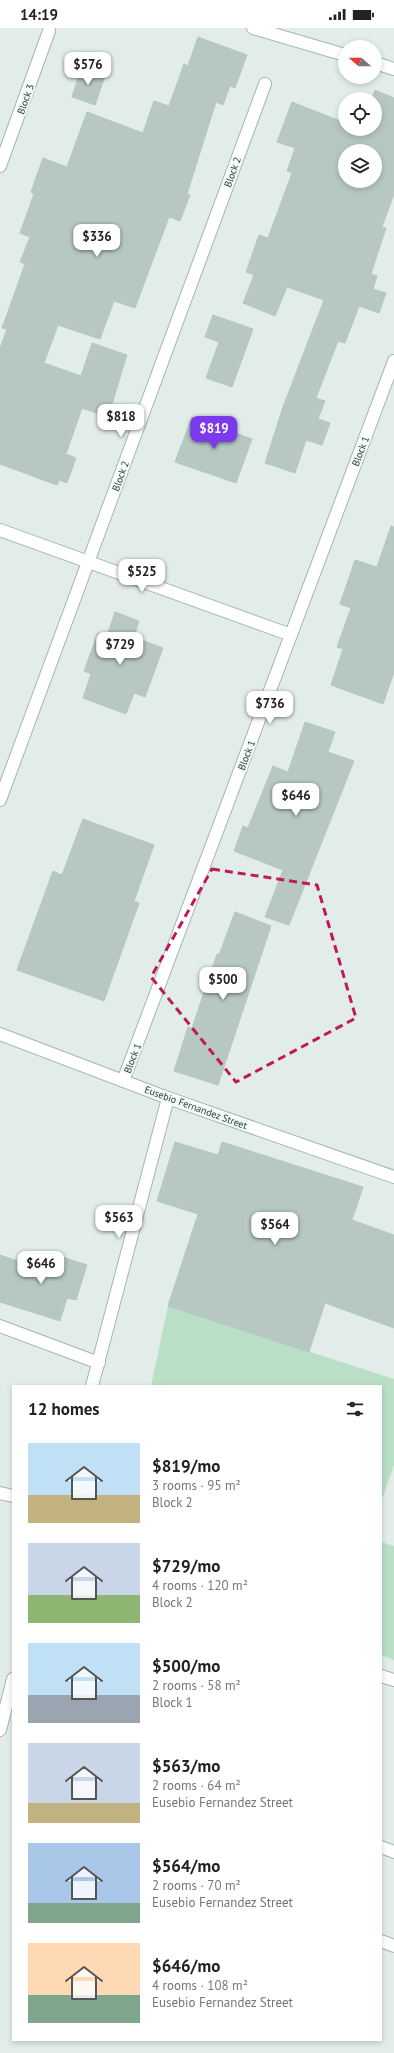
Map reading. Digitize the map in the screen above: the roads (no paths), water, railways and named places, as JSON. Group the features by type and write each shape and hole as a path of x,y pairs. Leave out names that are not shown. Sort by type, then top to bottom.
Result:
{"street":[{"path":"253,28 338,53"},
{"name":"Block 3","path":"0,166 49,31"},
{"path":"382,65 394,69"},
{"name":"Block 2","path":"0,800 265,84"},
{"name":"Block 1","path":"123,1081 394,361"},
{"path":"0,530 291,634"},
{"name":"Eusebio Fernandez Street","path":"0,1034 168,1098 394,1177"},
{"path":"92,1385 168,1098"},
{"path":"0,1326 99,1363"},
{"path":"0,1493 12,1496"},
{"path":"382,1676 394,1680"},
{"path":"0,1730 12,1683"},
{"path":"382,1847 394,1852"},
{"path":"382,1941 394,1946"}]}
